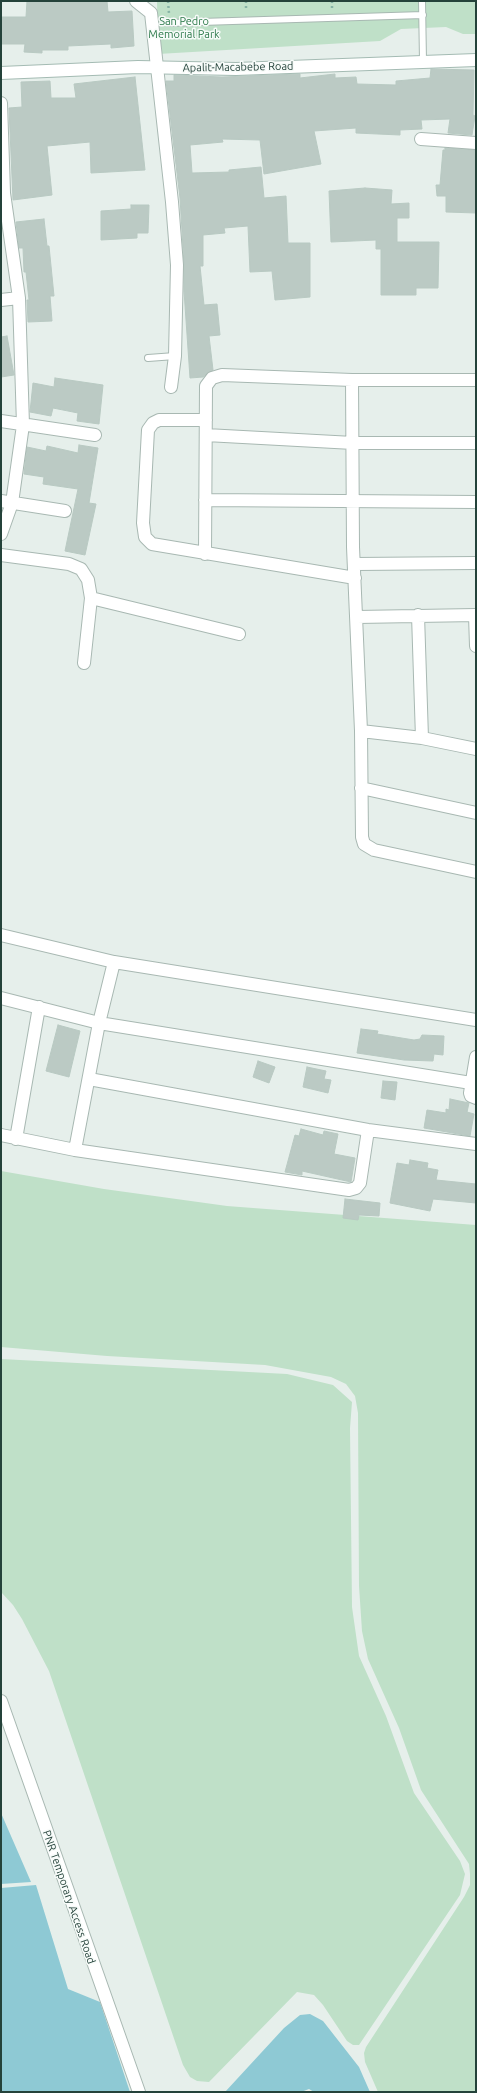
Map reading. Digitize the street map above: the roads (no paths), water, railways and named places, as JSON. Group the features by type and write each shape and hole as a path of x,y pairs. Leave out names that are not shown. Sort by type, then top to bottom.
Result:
{"street":[{"path":"136,1 151,13 172,202 176,257 175,356 171,387"},
{"name":"Apalit-Macabebe Road","path":"1,73 156,68 236,69 476,60"},
{"path":"1,103 3,193 19,298 23,425 6,502 1,534"},
{"path":"421,139 476,143"},
{"path":"1,300 19,298"},
{"path":"205,554 206,386 212,378 222,375 352,380 476,380"},
{"path":"352,380 353,501 361,731 362,837 364,844 374,850 476,872"},
{"path":"206,420 160,420 153,423 148,430 143,523 145,537 152,544 355,578"},
{"path":"1,421 95,435"},
{"path":"206,435 353,443 476,443"},
{"path":"205,500 476,502"},
{"path":"6,502 65,511"},
{"path":"1,555 69,564 81,569 88,580 91,598 84,663"},
{"path":"355,564 476,563"},
{"path":"91,598 239,634"},
{"path":"418,615 422,738"},
{"path":"357,617 476,615 476,646"},
{"path":"361,731 422,738 476,749"},
{"path":"361,788 476,813"},
{"path":"1,935 114,962 476,1020"},
{"path":"75,1150 99,1023 114,962"},
{"path":"1,998 99,1023 471,1083"},
{"path":"16,1139 39,1007"},
{"path":"476,1057 470,1094 476,1098"},
{"path":"89,1079 368,1130 476,1144"},
{"path":"1,1135 75,1150 349,1190 356,1188 360,1182 368,1130"},
{"name":"PNR Temporary Access Road","path":"1,1701 139,2092"}],"lane":[{"path":"422,1 423,61"},
{"path":"169,23 423,16"},
{"path":"148,358 175,356"}],"water":[{"path":"1,1813 31,1882 1,1884"},
{"path":"36,1885 68,1989 100,2002 130,2092 1,2092 1,1888"},
{"path":"310,2014 323,2021 359,2067 370,2092 314,2092 309,2089 301,2092 225,2092 284,2028 300,2015"}],"park label":[{"name":"San Pedro Memorial Park","path":"184,27"}]}
